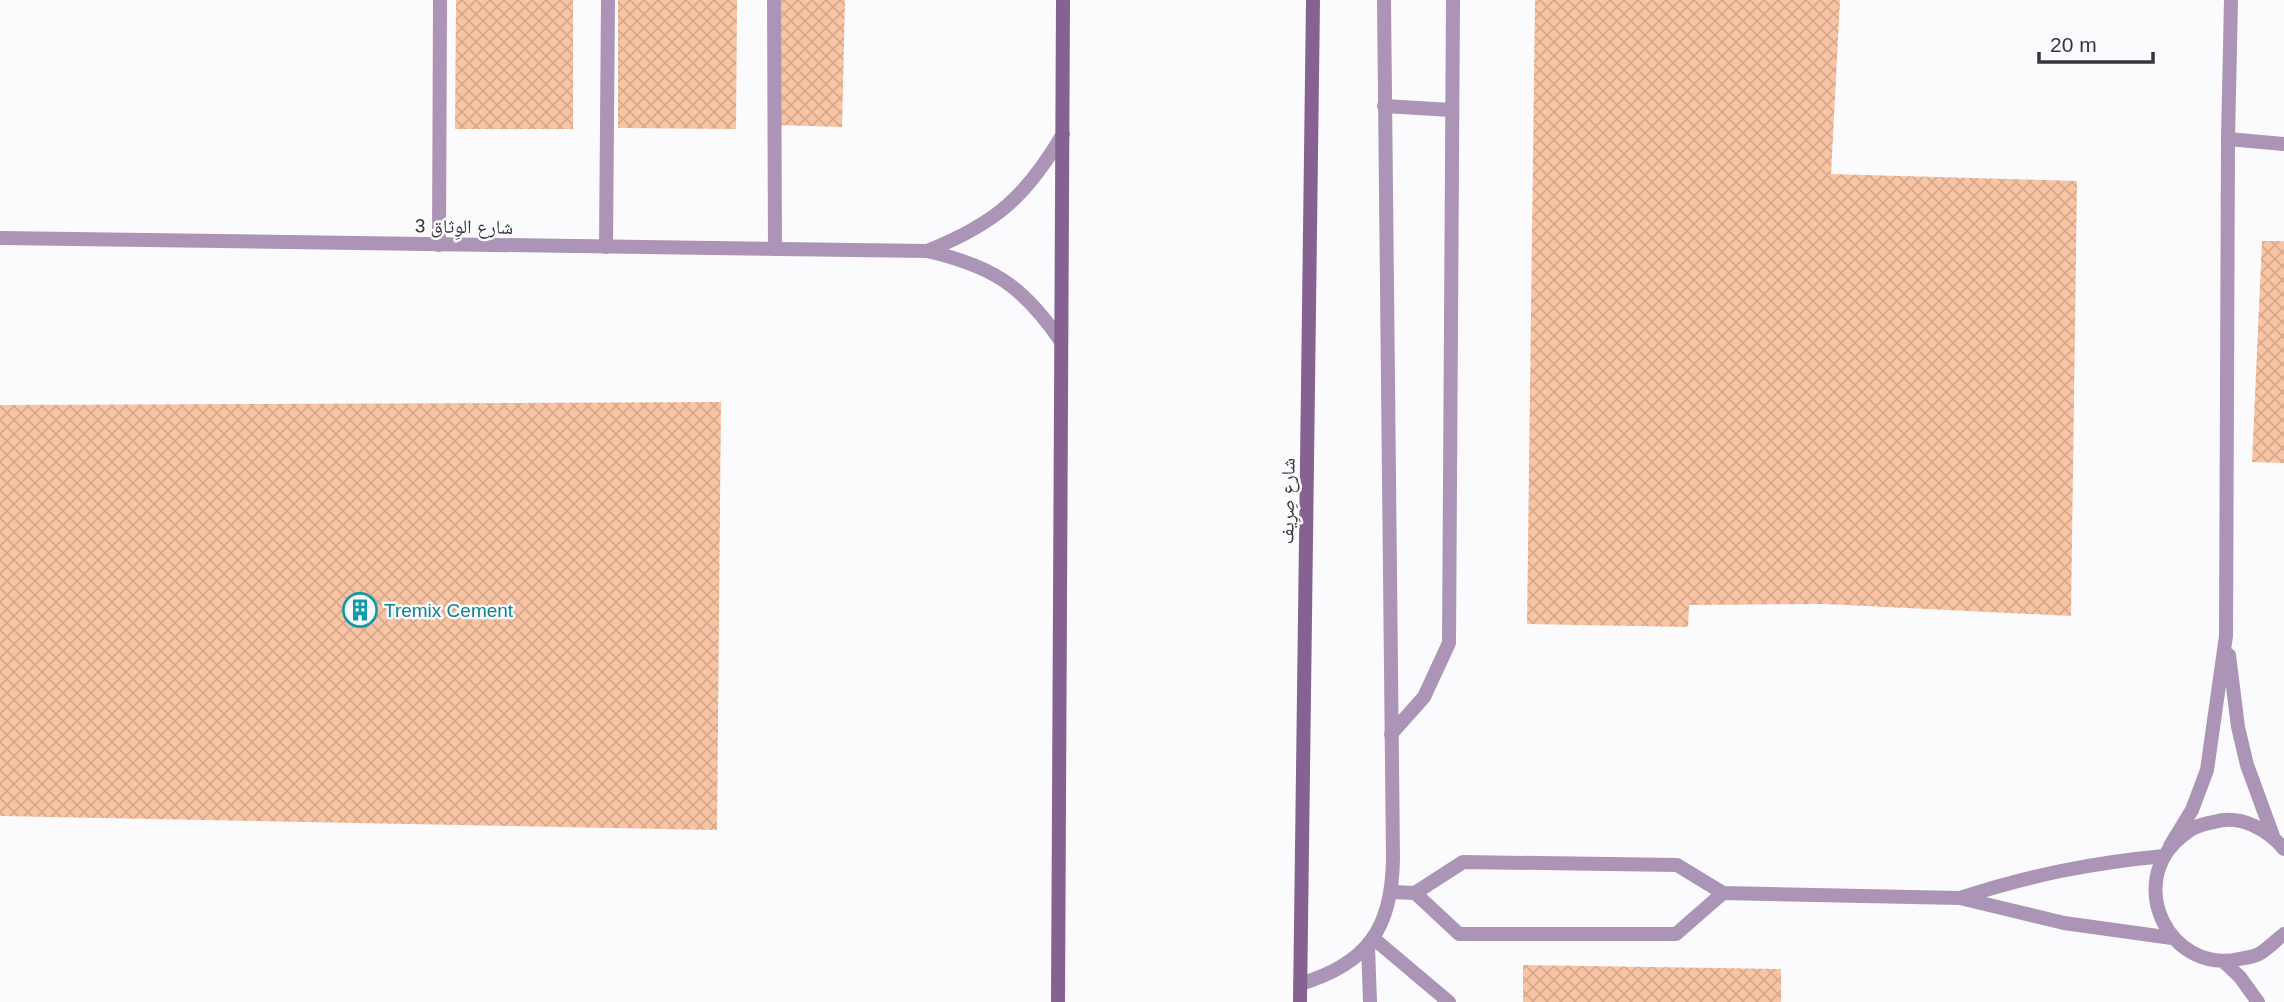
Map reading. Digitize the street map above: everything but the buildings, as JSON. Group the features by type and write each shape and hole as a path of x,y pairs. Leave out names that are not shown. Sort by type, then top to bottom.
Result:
{"street":[{"path":"439,244 440,0"},
{"path":"606,247 608,0"},
{"path":"774,0 775,249"},
{"path":"1058,1002 1063,0"},
{"name":"شارع صِرِيف","path":"1300,1002 1313,0"},
{"path":"1300,984 1325,976 1348,964 1370,942 1382,923 1391,892 1393,859 1384,0"},
{"path":"1391,734 1424,697 1449,643 1453,0"},
{"path":"2231,0 2226,636 2238,727 2247,765 2273,836 2284,849"},
{"path":"1384,106 1451,110"},
{"name":"شارع الوِثاق 3","path":"927,251 961,237 993,218 1021,194 1044,166 1063,134"},
{"path":"2228,139 2284,144"},
{"name":"شارع الوِثاق 3","path":"0,238 927,251 989,271 1017,290 1041,313 1060,340"},
{"path":"2226,636 2207,770 2192,810 2167,851 2156,876 2155,898 2161,919 2172,938 2196,955 2224,962 2258,955 2284,934"},
{"path":"1960,898 2009,881 2060,869 2167,851 2192,828 2220,820 2248,823 2273,836"},
{"path":"1391,892 1415,893 1463,862 1677,865 1723,894 1960,898 2064,923 2172,938"},
{"path":"1415,893 1460,934 1676,934 1723,894"},
{"path":"1370,942 1370,1002"},
{"path":"1370,942 1449,1002"},
{"path":"2224,962 2240,977 2258,1002"}],"place":[{"name":"Tremix Cement","path":"360,610"}]}
